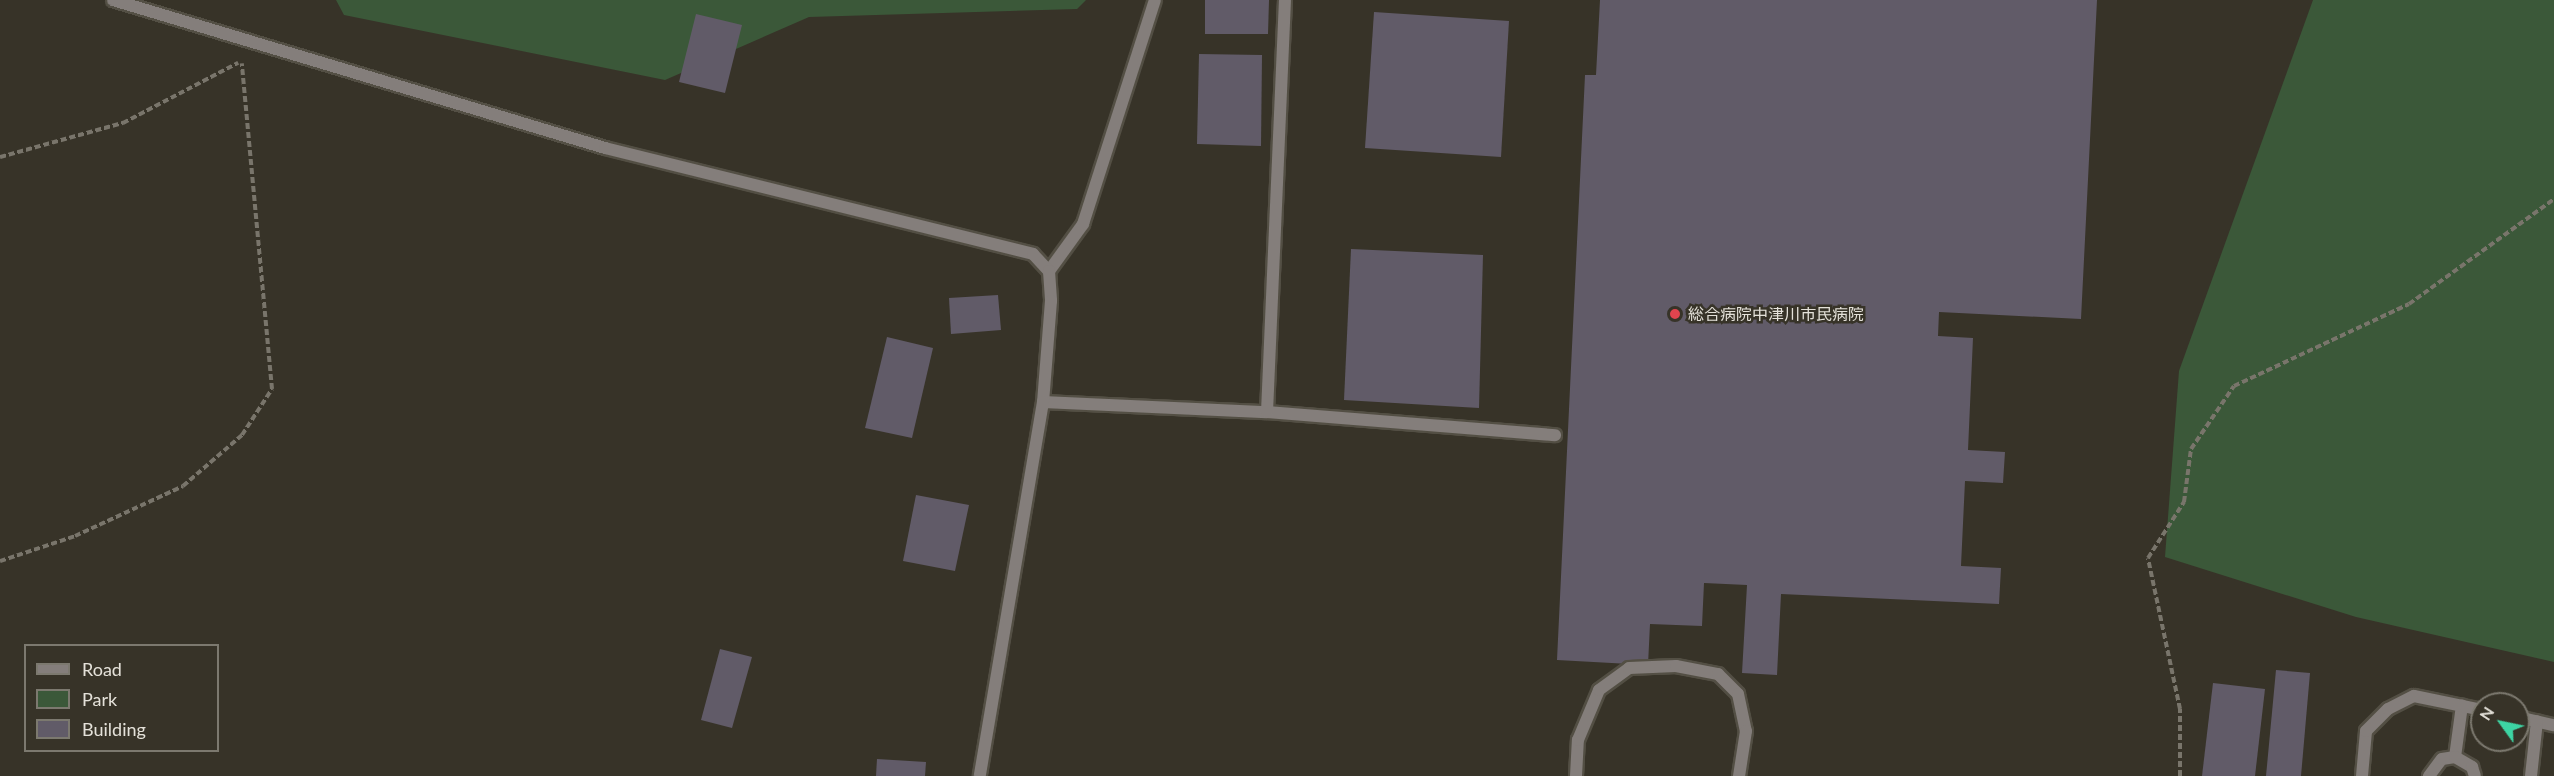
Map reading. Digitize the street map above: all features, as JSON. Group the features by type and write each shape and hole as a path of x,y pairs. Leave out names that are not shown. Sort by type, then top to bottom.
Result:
{"street":[{"path":"113,0 605,148 1011,245 1033,254 1049,271"},
{"path":"980,776 1043,402 1049,271 1083,224 1155,0"},
{"path":"1267,412 1285,0"},
{"path":"1043,402 1267,412 1555,435"},
{"path":"1576,776 1578,740 1599,690 1629,668 1676,666 1718,674 1738,694 1746,731 1739,776"},
{"path":"2362,776 2366,731 2388,709 2415,696 2470,707"},
{"path":"2455,757 2462,705"},
{"path":"2530,720 2554,725"},
{"path":"2531,776 2537,721"},
{"path":"2429,776 2442,759 2455,757 2472,767 2475,776"}],"path":[{"path":"0,561 75,536 183,486 242,435 272,389 242,60 248,41"},
{"path":"0,157 123,123 242,60"},
{"path":"2180,776 2180,709 2148,558 2184,502 2191,449 2234,386 2409,304 2554,199"}],"green space":[{"path":"336,0 1086,0 1077,9 809,17 665,80 344,15"},
{"path":"2313,0 2554,0 2554,662 2356,617 2165,557 2179,371"}],"building":[{"path":"1205,0 1269,0 1268,34 1205,34"},
{"path":"1600,0 2097,0 2081,319 1939,312 1938,336 1973,338 1968,450 2005,452 2003,483 1965,481 1961,566 2001,568 1999,604 1781,594 1777,675 1742,673 1747,585 1704,583 1702,626 1650,624 1648,665 1557,660 1585,75 1596,75"},
{"path":"1374,12 1509,21 1501,157 1365,148"},
{"path":"696,14 742,25 725,93 679,82"},
{"path":"1199,54 1262,55 1261,146 1197,144"},
{"path":"1351,249 1483,255 1479,408 1344,400"},
{"path":"998,295 1001,330 951,334 949,298"},
{"path":"887,337 933,348 912,438 865,428"},
{"path":"916,495 969,505 955,571 903,561"},
{"path":"720,649 752,657 732,728 701,720"},
{"path":"2276,670 2310,673 2301,776 2266,776"},
{"path":"2213,683 2265,689 2255,776 2202,776"},
{"path":"877,759 926,762 925,776 876,776"}],"place":[{"name":"総合病院中津川市民病院","path":"1675,314"}]}
